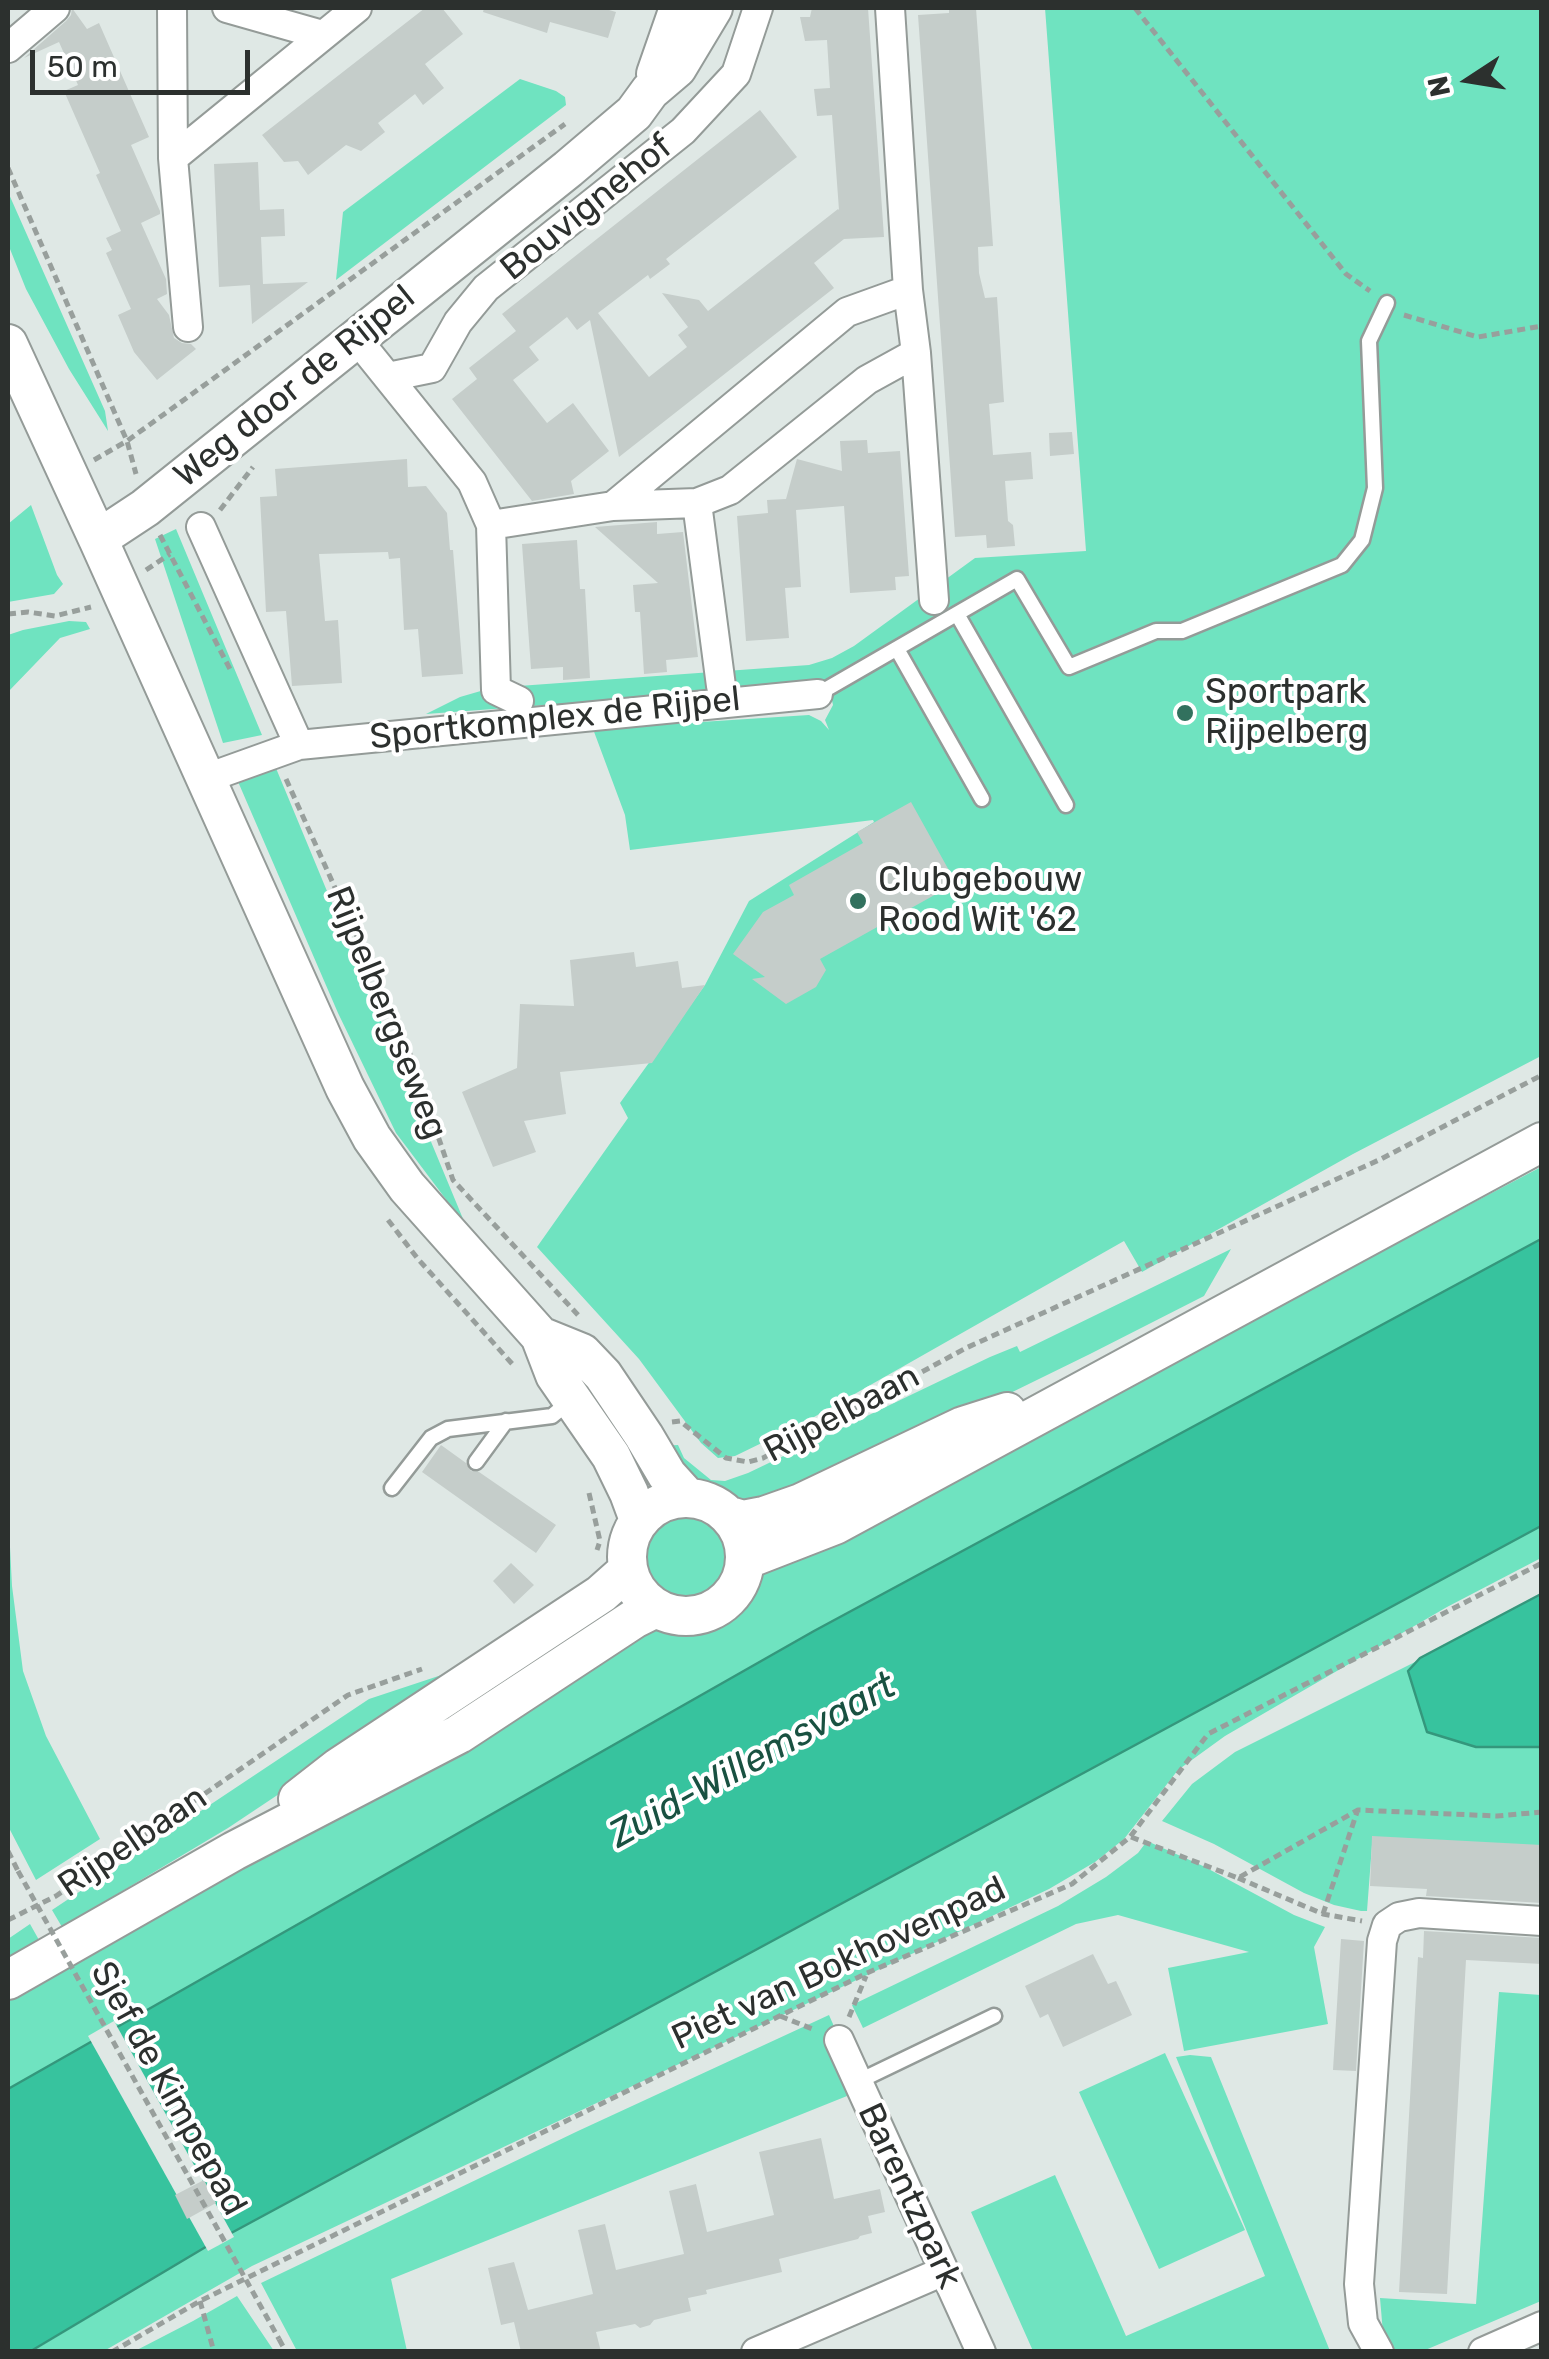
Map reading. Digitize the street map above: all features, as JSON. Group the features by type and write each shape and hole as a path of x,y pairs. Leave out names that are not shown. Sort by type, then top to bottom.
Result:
{"main road":[{"name":"Weg door de Rijpel","path":"650,91 679,8"},
{"name":"Weg door de Rijpel","path":"98,539 145,508 634,113 650,91 677,68 713,8"},
{"path":"8,344 98,539"},
{"name":"Rijpelbergseweg","path":"98,539 345,1088 372,1138 407,1187 540,1336 554,1375 611,1456 639,1520"},
{"name":"Rijpelbaan","path":"746,1560 835,1524 1541,1142"},
{"name":"Rijpelbergseweg","path":"540,1336 582,1353 661,1422 667,1475 687,1497"},
{"name":"Rijpelbaan","path":"733,1517 743,1520 764,1516 800,1503 963,1426 1104,1380"},
{"path":"702,1499 733,1517 744,1543 742,1577 722,1605 706,1613 672,1615 656,1608 612,1564 626,1552 639,1520 652,1507 669,1500 702,1499"},
{"name":"Rijpelbaan","path":"234,1851 339,1767 601,1594 612,1564"},
{"name":"Rijpelbaan","path":"8,1980 234,1851 460,1734 656,1608"}],"street":[{"path":"8,48 55,8"},
{"path":"172,8 172,158 188,326"},
{"path":"227,8 322,35"},
{"path":"172,158 356,8"},
{"name":"Bouvignehof","path":"388,378 432,368 458,322 486,288 683,130 736,74 758,8"},
{"path":"890,8 908,290 945,607"},
{"path":"613,506 847,312 908,290"},
{"path":"356,338 472,482 492,525 496,690 519,701"},
{"path":"492,525 613,506 698,503 730,490 867,380 916,354"},
{"path":"698,503 721,686"},
{"path":"201,528 287,749"},
{"name":"Sportkomplex de Rijpel","path":"207,778 287,749 818,694"},
{"path":"1379,2352 1363,2323 1359,2284 1382,1941 1387,1925 1399,1917 1419,1913 1542,1921"},
{"name":"Barentzpark","path":"840,2040 981,2352"},
{"path":"756,2352 944,2271"},
{"path":"1483,2352 1542,2326"}],"lane":[{"name":"Sportkomplex de Rijpel","path":"818,694 897,649 945,607 1018,579 1069,667 1156,631 1182,631 1342,564 1362,540 1375,488 1368,341 1386,303"},
{"path":"945,607 1066,805"},
{"path":"897,649 982,799"},
{"path":"392,1488 430,1438 448,1430 552,1416 572,1400"},
{"path":"476,1462 506,1421"},
{"path":"857,2082 994,2016"}],"path":[{"path":"1135,8 1346,274 1406,317 1478,337 1542,326"},
{"name":"Weg door de Rijpel","path":"8,168 126,442 570,121"},
{"path":"232,671 170,554 218,511 259,460"},
{"path":"8,614 55,616 90,607"},
{"name":"Rijpelbergseweg","path":"287,749 410,1054 453,1180 586,1324"},
{"name":"Rijpelbaan","path":"661,1422 680,1421 726,1458 748,1462 763,1458 966,1348 1380,1159 1542,1075"},
{"path":"611,1456 584,1476 600,1541 612,1564"},
{"name":"Piet van Bokhovenpad","path":"112,2352 200,2300 868,1973 1072,1884 1130,1837 1208,1734 1542,1562"},
{"name":"Rijpelbaan","path":"8,1920 56,1896 348,1696 434,1665"},
{"path":"1238,1878 1358,1810 1497,1816 1542,1812"},
{"path":"1323,1914 1358,1810"},
{"path":"1130,1837 1323,1914 1387,1925"},
{"name":"Sjef de Kimpepad","path":"8,1851 286,2352"},
{"path":"200,2300 214,2352"}],"shaded area":[{"name":"Sportpark Rijpelberg","path":"1045,8 1541,8 1541,1056 1353,1154 1142,1272 1124,1241 807,1421 735,1456 718,1458 701,1443 639,1359 537,1247 628,1118 620,1103 705,985 749,901 874,822 630,850 625,815 593,729 809,715 829,730 825,720 833,705 828,683 833,677 816,684 426,714 460,697 491,688 809,665 854,646 975,558 1086,551"},
{"path":"520,79 556,91 565,97 566,105 336,280 343,212"},
{"path":"8,192 105,411 108,431 26,289 8,244"},
{"path":"31,505 63,584 54,594 8,602 8,524"},
{"path":"176,529 262,735 223,743 155,539"},
{"path":"69,621 86,622 90,629 60,638 8,692 8,635"},
{"path":"273,761 466,1226 396,1133 338,1013 236,777"},
{"path":"1541,1167 1541,1239 814,1631 8,2089 8,1997 655,1622 683,1630 703,1628 722,1620 738,1607 760,1570 827,1543"},
{"path":"1231,1249 1204,1296 892,1451 739,1512 724,1498 693,1488 660,1446 678,1445 684,1458 711,1480 725,1481 990,1357 1017,1346 1020,1352"},
{"path":"8,1508 12,1586 23,1671 46,1736 100,1839 36,1880 8,1826"},
{"path":"685,1517 701,1520 720,1536 727,1559 724,1575 708,1594 685,1601 669,1598 650,1582 643,1559 646,1543 662,1524"},
{"path":"1541,1526 1541,1558 1447,1607 1225,1736 1178,1770 1124,1839 1095,1862 1049,1889 252,2266 104,2351 31,2352 209,2245"},
{"path":"496,1657 396,1716 228,1828 62,1927 52,1910 369,1699"},
{"path":"1417,1661 1409,1671 1476,1747 1541,1747 1541,1854 1372,1845 1367,1911 1361,1911 1304,1893 1214,1844 1162,1821 1192,1784 1235,1752"},
{"path":"1147,1841 1325,1927 1314,1947 1328,2024 1184,2051 1168,1968 1249,1952 1118,1915 1076,1924 863,2028 852,2005 1058,1906 1106,1877 1138,1853"},
{"path":"30,1924 39,1940 8,1958 8,1939"},
{"path":"1499,1992 1541,1995 1541,2301 1423,2351 1391,2352 1383,2333 1380,2298 1476,2304"},
{"path":"829,2015 852,2067 857,2092 391,2279 407,2351 297,2351 261,2283"},
{"path":"1165,2053 1245,2230 1159,2269 1079,2092"},
{"path":"1176,2057 1211,2057 1330,2351 1033,2351 971,2212 1055,2175 1126,2336 1265,2276"},
{"path":"237,2296 274,2351 135,2351 193,2321"}],"water":[{"name":"Zuid-Willemsvaart","path":"1541,1239 1541,1526 209,2245 31,2351 8,2351 8,2089 814,1631"},
{"path":"1541,1594 1541,1747 1476,1747 1427,1732 1408,1671 1420,1658"}],"pier":[{"path":"114,2021 234,2237 208,2251 88,2036"}],"building":[{"path":"72,8 87,29 99,23 149,137 131,145 160,211 141,223 166,279 167,294 157,299 169,315 174,338 196,349 157,380 134,352 118,315 131,309 106,253 112,250 106,238 121,231 64,91 78,85 59,42 24,58 66,21"},
{"path":"425,8 442,8 463,34 425,64 444,88 423,105 415,94 378,123 385,132 361,151 346,145 308,175 298,161 284,162 262,135"},
{"path":"484,8 602,8 616,12 608,38 550,22 547,33 483,12"},
{"path":"812,8 868,8 884,237 844,239 814,263 834,288 619,457 590,320 577,330 567,317 529,347 539,360 513,380 547,423 573,403 609,451 571,481 574,494 532,501 452,399 477,379 469,368 516,331 502,314 760,110 797,157 666,259 670,264 650,279 648,275 598,313 649,377 687,347 678,335 688,327 662,293 699,300 708,311 839,210 832,115 817,116 814,89 830,88 827,40 805,41 800,17 810,17"},
{"path":"949,8 976,8 993,246 978,247 979,273 985,298 997,297 1004,402 989,404 993,455 1031,452 1033,479 1005,481 1008,521 1013,525 1015,546 987,548 986,535 955,537 918,15 949,13"},
{"path":"258,162 260,210 284,209 285,236 261,237 263,284 308,282 252,324 250,285 219,287 214,164"},
{"path":"1072,432 1074,454 1050,456 1049,433"},
{"path":"867,440 868,453 900,451 909,576 895,577 896,590 850,593 844,506 796,510 801,587 785,588 789,638 746,641 737,516 768,513 767,500 786,499 797,459 842,471 840,441"},
{"path":"407,459 408,487 426,486 447,513 463,674 422,677 418,629 404,630 400,558 389,559 388,552 319,554 325,621 338,620 342,683 292,686 286,611 266,612 260,497 277,496 275,469"},
{"path":"657,522 657,534 683,532 698,657 666,660 667,672 644,674 640,612 635,612 633,585 658,583 595,527"},
{"path":"577,540 580,589 585,589 590,678 563,680 563,667 531,669 522,544"},
{"name":"Clubgebouw Rood Wit '62","path":"911,802 956,883 820,959 826,970 816,987 786,1004 752,979 765,977 733,954 763,912 794,895 789,885 863,843 857,832"},
{"path":"634,952 636,967 678,961 682,988 705,985 652,1063 560,1072 566,1114 524,1121 536,1152 493,1167 462,1092 517,1068 520,1004 574,1006 570,960"},
{"path":"441,1445 471,1471 479,1472 556,1525 536,1553 422,1472"},
{"path":"511,1563 534,1585 514,1604 493,1581"},
{"path":"1372,1836 1542,1845 1542,1903 1426,1896 1427,1889 1370,1886"},
{"path":"1424,1931 1542,1938 1542,1964 1466,1960 1447,2294 1399,2292 1418,1957 1423,1958"},
{"path":"1341,1939 1364,1941 1356,2071 1333,2070"},
{"path":"1093,1954 1108,1984 1116,1981 1132,2015 1063,2047 1048,2014 1040,2018 1025,1986"},
{"path":"821,2138 834,2199 880,2189 885,2212 868,2216 872,2233 779,2259 782,2272 706,2290 707,2294 688,2298 691,2311 654,2320 640,2328 635,2324 596,2332 601,2352 521,2352 514,2322 501,2325 488,2268 514,2262 528,2310 593,2294 578,2230 605,2224 616,2270 684,2254 669,2191 696,2184 707,2232 774,2215 759,2152"},
{"path":"204,2180 216,2203 187,2219 175,2195"}],"place":[{"name":"Sportpark Rijpelberg","path":"1185,713"},
{"name":"Clubgebouw Rood Wit '62","path":"858,901"}]}
